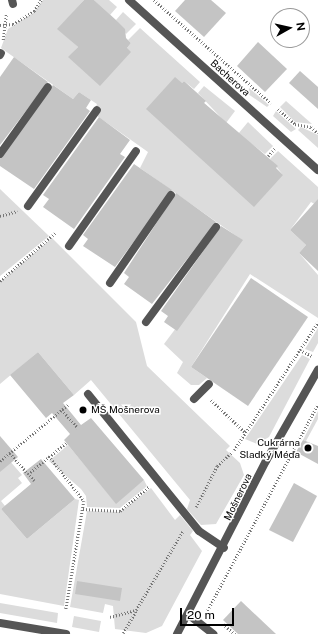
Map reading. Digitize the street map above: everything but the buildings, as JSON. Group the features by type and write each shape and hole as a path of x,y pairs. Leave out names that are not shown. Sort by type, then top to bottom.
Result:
{"street":[{"name":"Bacherova","path":"130,0 318,170"},
{"path":"0,154 48,87"},
{"path":"28,206 97,110"},
{"path":"69,246 136,151"},
{"path":"110,283 171,195"},
{"path":"146,322 216,227"},
{"name":"Mošnerova","path":"177,634 189,615 224,548 266,461 318,370"},
{"path":"194,399 209,384"},
{"path":"88,394 199,531 224,548"},
{"path":"189,615 213,634"},
{"path":"0,623 66,634"}],"path":[{"path":"0,25 13,24 34,11 41,0"},
{"path":"154,0 271,103"},
{"path":"278,109 295,124 311,127 318,133"},
{"path":"268,156 277,146"},
{"path":"0,216 28,206"},
{"path":"0,281 55,233"},
{"path":"193,514 211,475 233,451 246,433 318,322"},
{"path":"300,350 312,356"},
{"path":"202,392 246,433"},
{"path":"0,461 69,404"},
{"path":"207,611 318,404"},
{"path":"62,410 78,428"},
{"path":"28,474 66,442"},
{"path":"10,453 34,481"},
{"path":"49,456 83,498 84,509 66,610"},
{"path":"84,509 120,511 158,480"},
{"path":"123,633 187,524"},
{"path":"110,617 136,610"}],"shaded area":[{"path":"43,0 84,0 58,29 78,47 69,57 127,48 131,43 128,40 140,28 200,82 194,89 184,81 182,83 283,175 270,159 278,151 318,187 318,206 311,202 290,230 306,245 299,253 318,275 318,318 250,274 191,367 207,378 199,385 191,385 177,373 183,362 164,344 242,240 140,168 148,152 93,113 97,104 79,92 73,99 1,48 8,29 33,13"},
{"path":"94,0 109,0 117,7 110,15"},
{"path":"123,12 136,24 126,34 116,20"},
{"path":"204,86 235,111 226,123 198,93"},
{"path":"249,88 269,105 267,107 248,94"},
{"path":"286,101 312,124 295,122 280,107"},
{"path":"276,111 296,129 291,132 273,116"},
{"path":"248,122 273,146 265,154 238,134"},
{"path":"301,127 318,135 318,148 298,130"},
{"path":"0,189 49,236 0,276"},
{"path":"52,238 136,322 147,366 230,446 226,450 240,463 244,475 216,524 201,525 187,509 190,500 91,380 74,395 38,352 0,384 0,282"},
{"path":"318,328 318,343 313,352 305,349"},
{"path":"302,355 310,359 269,437 257,444 245,439"},
{"path":"318,411 318,419 306,441 303,440"},
{"path":"68,445 116,503 144,480 147,486 120,508 87,507 86,496 81,489 49,461"},
{"path":"9,460 22,475 18,478 22,483 1,501 5,506 1,509 27,539 75,499 79,500 64,606 0,594 0,468"},
{"path":"151,488 175,520 180,515 193,531 190,535 202,551 162,626 146,633 115,629 113,606 105,604 103,613 70,607 87,511 120,512"},
{"path":"0,603 58,613 57,623 0,613"},
{"path":"74,616 101,621 99,632 72,627"}],"place":[{"name":"MŠ Mošnerova","path":"83,410"},
{"name":"Cukrárna Sladký Méďa","path":"308,448"}]}
